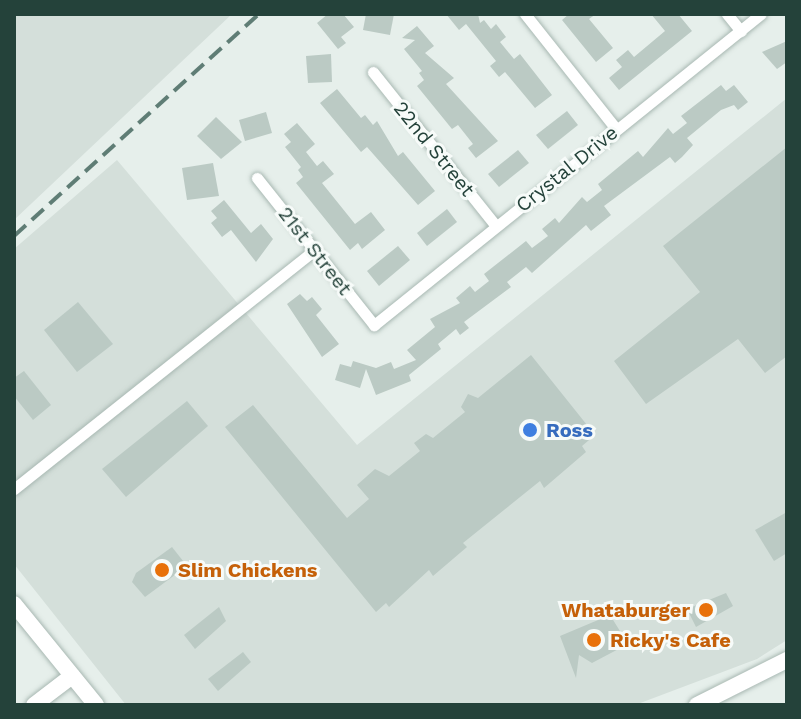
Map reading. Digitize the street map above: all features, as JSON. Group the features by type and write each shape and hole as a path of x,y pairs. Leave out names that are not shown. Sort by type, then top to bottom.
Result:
{"main road":[{"path":"14,604 96,705"},
{"path":"697,705 787,660"},
{"path":"34,705 72,676"}],"street":[{"path":"525,14 616,129"},
{"path":"727,14 741,31"},
{"name":"Crystal Drive","path":"374,325 761,14"},
{"name":"22nd Street","path":"373,72 496,226"},
{"name":"21st Street","path":"257,178 374,325"},
{"path":"14,489 314,250"}],"shaded area":[{"path":"14,14 232,14 14,220"},
{"path":"787,98 787,640 757,659 635,705 126,705 14,564 14,249 117,160 357,445"}],"building":[{"path":"328,14 343,14 354,27 341,37 346,43 338,49 317,23"},
{"path":"366,14 394,14 390,35 363,30"},
{"path":"446,14 478,14 480,23 484,20 491,29 496,24 506,37 500,42 514,59 520,54 552,95 535,108 505,72 499,77 490,66 496,61 466,24 459,30"},
{"path":"569,14 596,14 589,19 613,48 596,62 562,20"},
{"path":"651,14 678,14 692,31 619,90 609,78 622,67 616,60 628,50 634,57 665,31"},
{"path":"417,26 434,46 425,53 454,78 446,84 498,141 476,158 468,148 473,144 458,125 452,129 417,86 424,80 419,73 422,71 404,49 415,40 402,38"},
{"path":"787,41 787,62 777,69 762,52"},
{"path":"331,54 332,82 308,83 306,56"},
{"path":"721,85 726,91 734,85 748,102 738,110 734,105 721,110 687,138 693,145 675,163 670,157 604,206 611,215 591,231 586,225 532,273 526,267 507,282 511,287 464,322 469,328 460,335 456,329 438,344 441,349 409,375 411,381 376,395 366,369 360,388 335,380 340,364 351,367 353,361 376,368 391,362 394,369 416,360 407,350 435,327 430,319 460,303 456,298 470,286 475,292 489,281 484,274 526,241 532,248 548,236 542,229 555,218 559,223 582,197 587,202 602,190 598,184 638,151 643,157 668,128 673,134 687,123 681,116"},
{"path":"337,89 361,118 365,115 373,125 377,121 398,156 403,152 435,191 418,205 367,147 361,152 320,103"},
{"path":"567,111 578,125 548,149 536,135"},
{"path":"266,112 272,133 245,141 239,120"},
{"path":"216,117 242,142 221,159 197,136"},
{"path":"297,123 315,144 306,152 317,166 323,161 334,174 322,183 355,224 371,212 385,230 362,249 358,243 350,250 296,183 303,177 298,170 301,167 285,147 291,142 284,134"},
{"path":"787,147 787,356 765,373 738,339 646,404 614,361 700,292 663,246"},
{"path":"518,150 529,163 499,187 488,174"},
{"path":"213,163 219,196 187,200 182,168"},
{"path":"224,200 251,233 261,224 273,239 256,262 231,230 222,237 211,223 217,218 211,211"},
{"path":"447,209 457,222 427,246 417,233"},
{"path":"398,246 410,260 379,286 367,271"},
{"path":"300,294 307,301 312,297 322,309 316,315 339,344 322,357 287,304"},
{"path":"78,302 113,344 77,372 44,330"},
{"path":"531,355 595,435 582,446 586,452 544,488 540,481 463,543 467,547 433,576 429,570 389,607 386,603 376,612 225,427 253,405 347,518 369,499 357,485 375,469 389,476 420,451 414,443 426,434 433,438 465,412 461,407 468,394 478,398"},
{"path":"24,371 51,405 33,420 14,396 14,378"},
{"path":"187,401 208,426 126,497 102,469"},
{"path":"787,512 787,553 774,561 755,530"},
{"name":"Slim Chickens","path":"172,547 187,566 145,597 132,582 136,573"},
{"name":"Whataburger","path":"726,593 733,606 696,627 687,609"},
{"path":"219,607 226,621 195,649 184,635"},
{"name":"Ricky's Cafe","path":"610,615 628,644 592,663 579,655 576,678 560,636"},
{"path":"243,652 251,662 218,691 208,679"}],"railway":[{"path":"14,236 259,14"}],"place":[{"name":"Ross","path":"530,430"},
{"name":"Slim Chickens","path":"162,570"},
{"name":"Whataburger","path":"706,610"},
{"name":"Ricky's Cafe","path":"594,640"}]}
